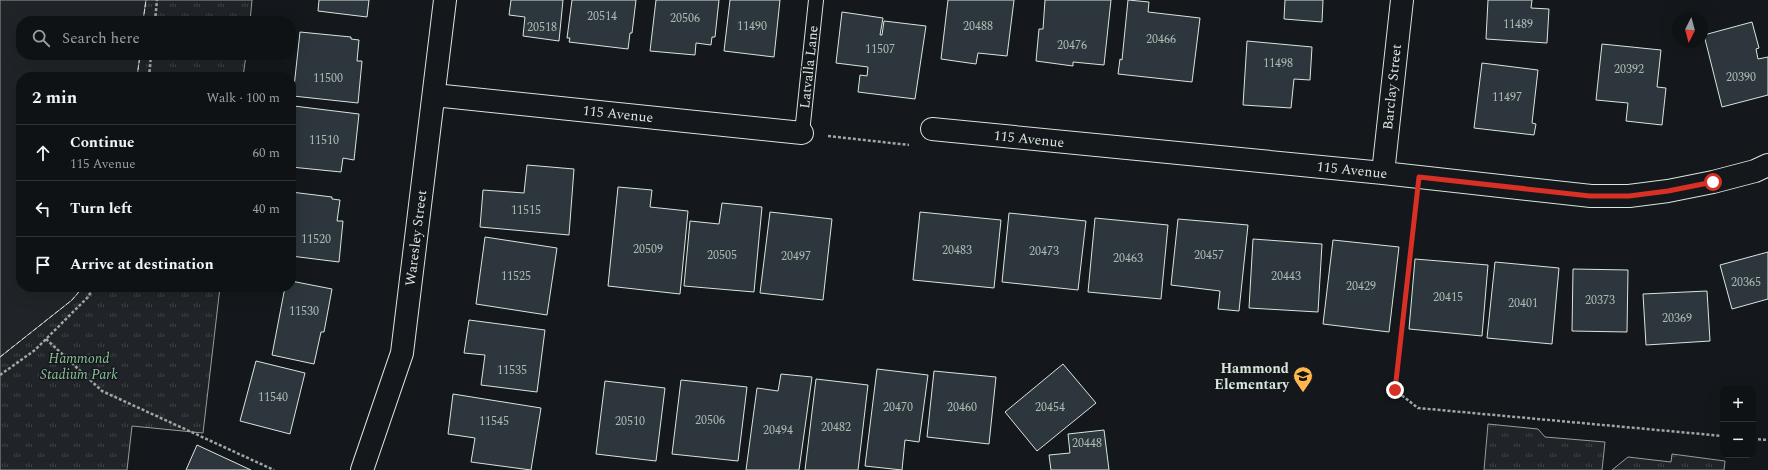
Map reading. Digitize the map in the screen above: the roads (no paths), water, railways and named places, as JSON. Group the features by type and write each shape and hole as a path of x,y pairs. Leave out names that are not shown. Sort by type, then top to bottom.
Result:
{"street":[{"name":"Waresley Street","path":"362,470 402,354 445,0"},
{"name":"Barclay Street","path":"1383,173 1402,0"},
{"name":"115 Avenue","path":"434,95 802,133"},
{"name":"115 Avenue","path":"932,129 1383,173 1590,196 1629,196 1668,191 1713,182 1768,165"}],"lane":[{"name":"Latvalla Lane","path":"802,133 816,0"}],"place":[{"name":"Hammond Elementary","path":"1303,393"}],"park label":[{"name":"Hammond Stadium Park","path":"79,366"}]}
